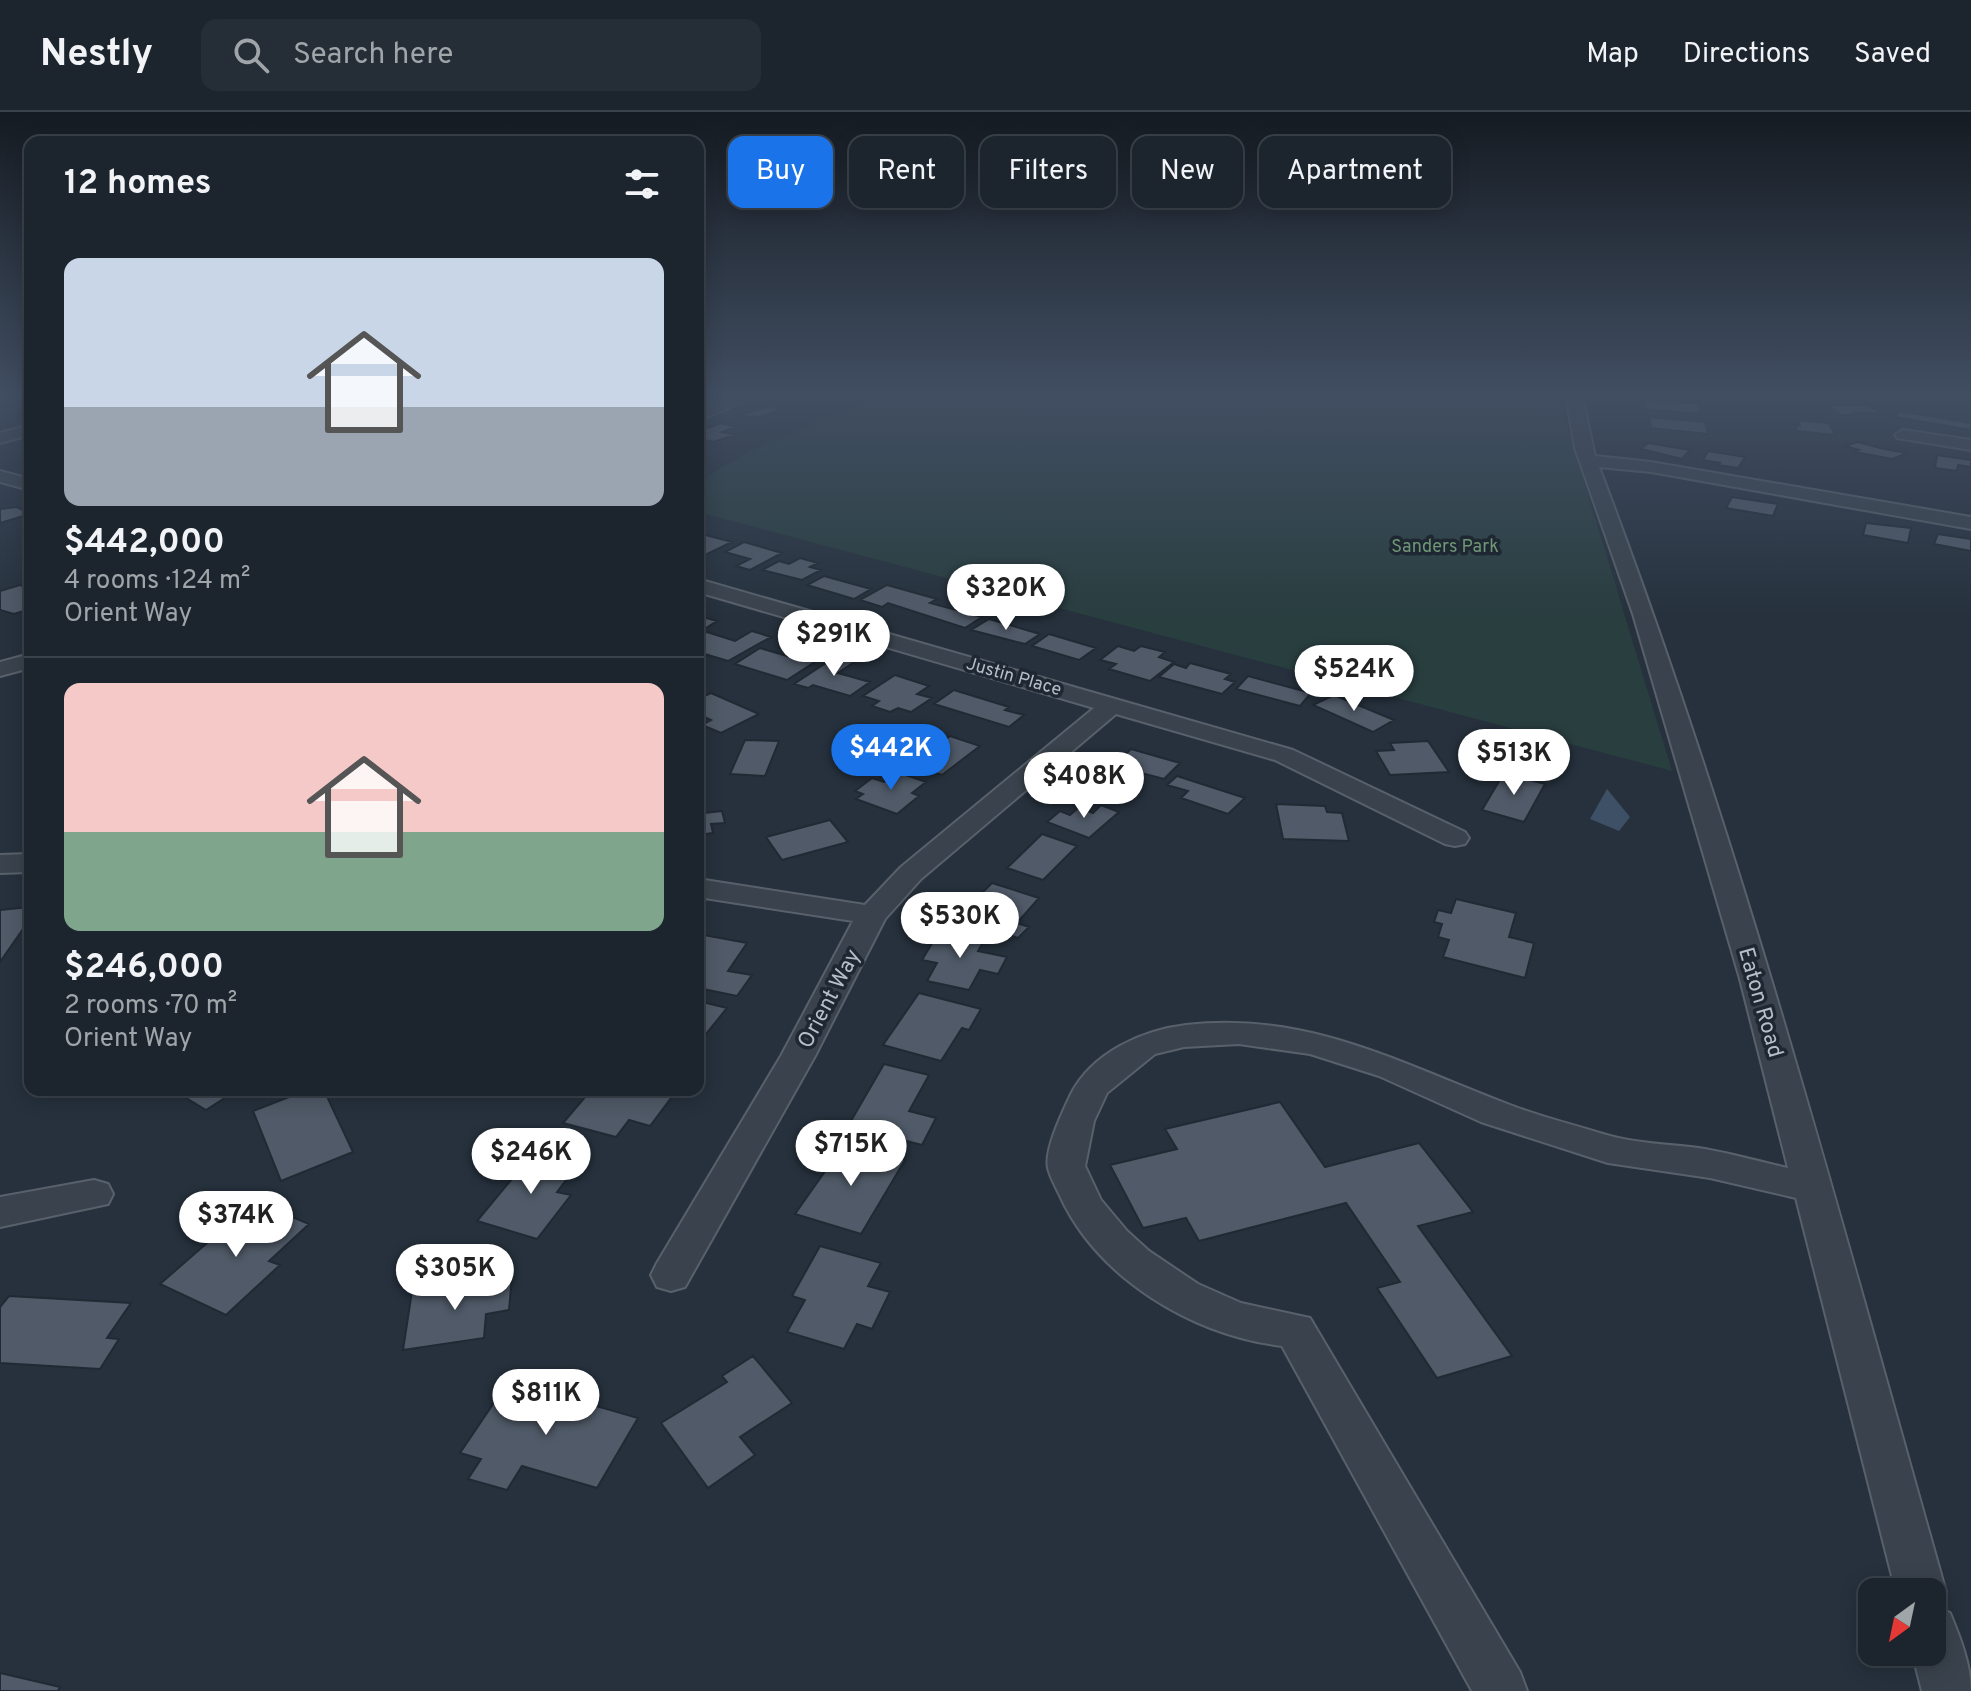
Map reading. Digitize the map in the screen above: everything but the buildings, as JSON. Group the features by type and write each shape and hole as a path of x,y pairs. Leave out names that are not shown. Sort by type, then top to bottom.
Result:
{"street":[{"name":"Eaton Road","path":"1592,470 1644,614 1756,979 1917,1578"},
{"path":"1666,470 1971,523"},
{"path":"0,476 24,483"},
{"name":"Justin Place","path":"704,587 1284,755 1455,838"},
{"path":"0,669 24,663"},
{"name":"Orient Way","path":"671,1275 798,1056 872,915 911,873 1112,705"},
{"path":"0,864 24,863"},
{"path":"704,889 872,915"},
{"path":"1501,1691 1295,1330 1273,1329 1185,1300 1135,1264 1093,1219 1066,1166 1076,1121 1093,1086 1144,1045 1184,1036 1239,1033 1313,1043 1391,1068 1494,1113 1608,1149 1710,1164 1813,1188"},
{"path":"0,1212 94,1194"},
{"path":"1941,1666 1948,1691"}],"green space":[{"name":"Sanders Park","path":"719,470 1580,470 1672,771 704,514 704,478"}],"water":[{"path":"1607,789 1630,817 1619,831 1590,819"}]}
